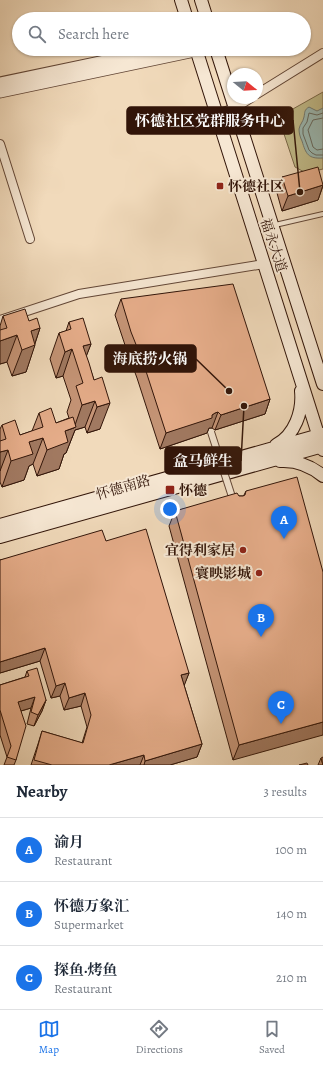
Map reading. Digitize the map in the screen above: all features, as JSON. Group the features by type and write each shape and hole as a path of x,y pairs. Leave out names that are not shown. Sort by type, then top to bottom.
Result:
{"main road":[{"path":"181,0 185,12"},
{"path":"201,0 205,12"},
{"name":"福永大道","path":"201,56 217,114 264,264 322,442"},
{"name":"福永大道","path":"218,56 323,384"},
{"path":"301,379 302,394 297,421 288,437 269,455 311,468 323,476"},
{"name":"怀德南路","path":"0,525 322,442"},
{"name":"怀德南路","path":"0,537 269,455"}],"street":[{"path":"263,90 323,53"},
{"path":"0,83 129,56"},
{"path":"0,92 171,56"},
{"path":"217,114 235,108 241,104"},
{"path":"0,144 30,239"},
{"path":"0,320 79,294 264,264"},
{"path":"212,432 236,507"}],"lane":[{"path":"272,226 323,214"}],"shaded area":[{"path":"323,92 323,169 306,173 295,167 280,122 284,114"}],"water":[{"path":"309,107 317,111 323,108 323,158 314,158 308,155 300,135 299,127 304,119 305,110"}],"building":[{"path":"318,167 323,185 288,196 282,177"},
{"path":"233,284 270,399 221,415 218,412 212,415 212,418 166,433 121,299"},
{"path":"25,309 29,321 37,318 40,328 31,331 35,345 22,350 17,335 0,341 0,330 7,328 3,316"},
{"path":"83,318 91,344 83,346 94,380 102,377 110,403 97,407 95,401 82,405 76,386 83,383 72,349 65,352 59,333 71,329 69,322"},
{"path":"51,408 56,423 73,417 76,427 65,431 68,442 47,450 43,438 29,442 33,454 11,461 8,450 0,452 0,441 6,439 2,425 15,420 20,435 43,427 39,413"},
{"path":"297,477 323,572 323,722 239,745 175,511 237,493 239,496 243,496 245,495 246,491"},
{"path":"146,529 189,673 181,675 202,744 145,761 144,755 109,765 52,765 34,760 42,731 83,743 91,715 85,693 69,698 65,683 56,686 45,648 0,662 0,560 102,530 106,541"},
{"path":"37,668 46,700 38,715 31,712 35,697 18,702 26,726 16,760 7,757 11,746 0,710 0,685 29,676 27,671"}],"place":[{"name":"怀德社区","path":"220,186"},
{"name":"怀德社区党群服务中心","path":"300,192"},
{"name":"海底捞火锅","path":"229,391"},
{"name":"盒马鲜生","path":"244,406"},
{"name":"怀德","path":"170,490"},
{"name":"渝月","path":"284,539"},
{"name":"宜得利家居","path":"243,550"},
{"name":"寰映影城","path":"259,573"},
{"name":"怀德万象汇","path":"261,637"},
{"name":"探鱼·烤鱼","path":"281,724"}]}
